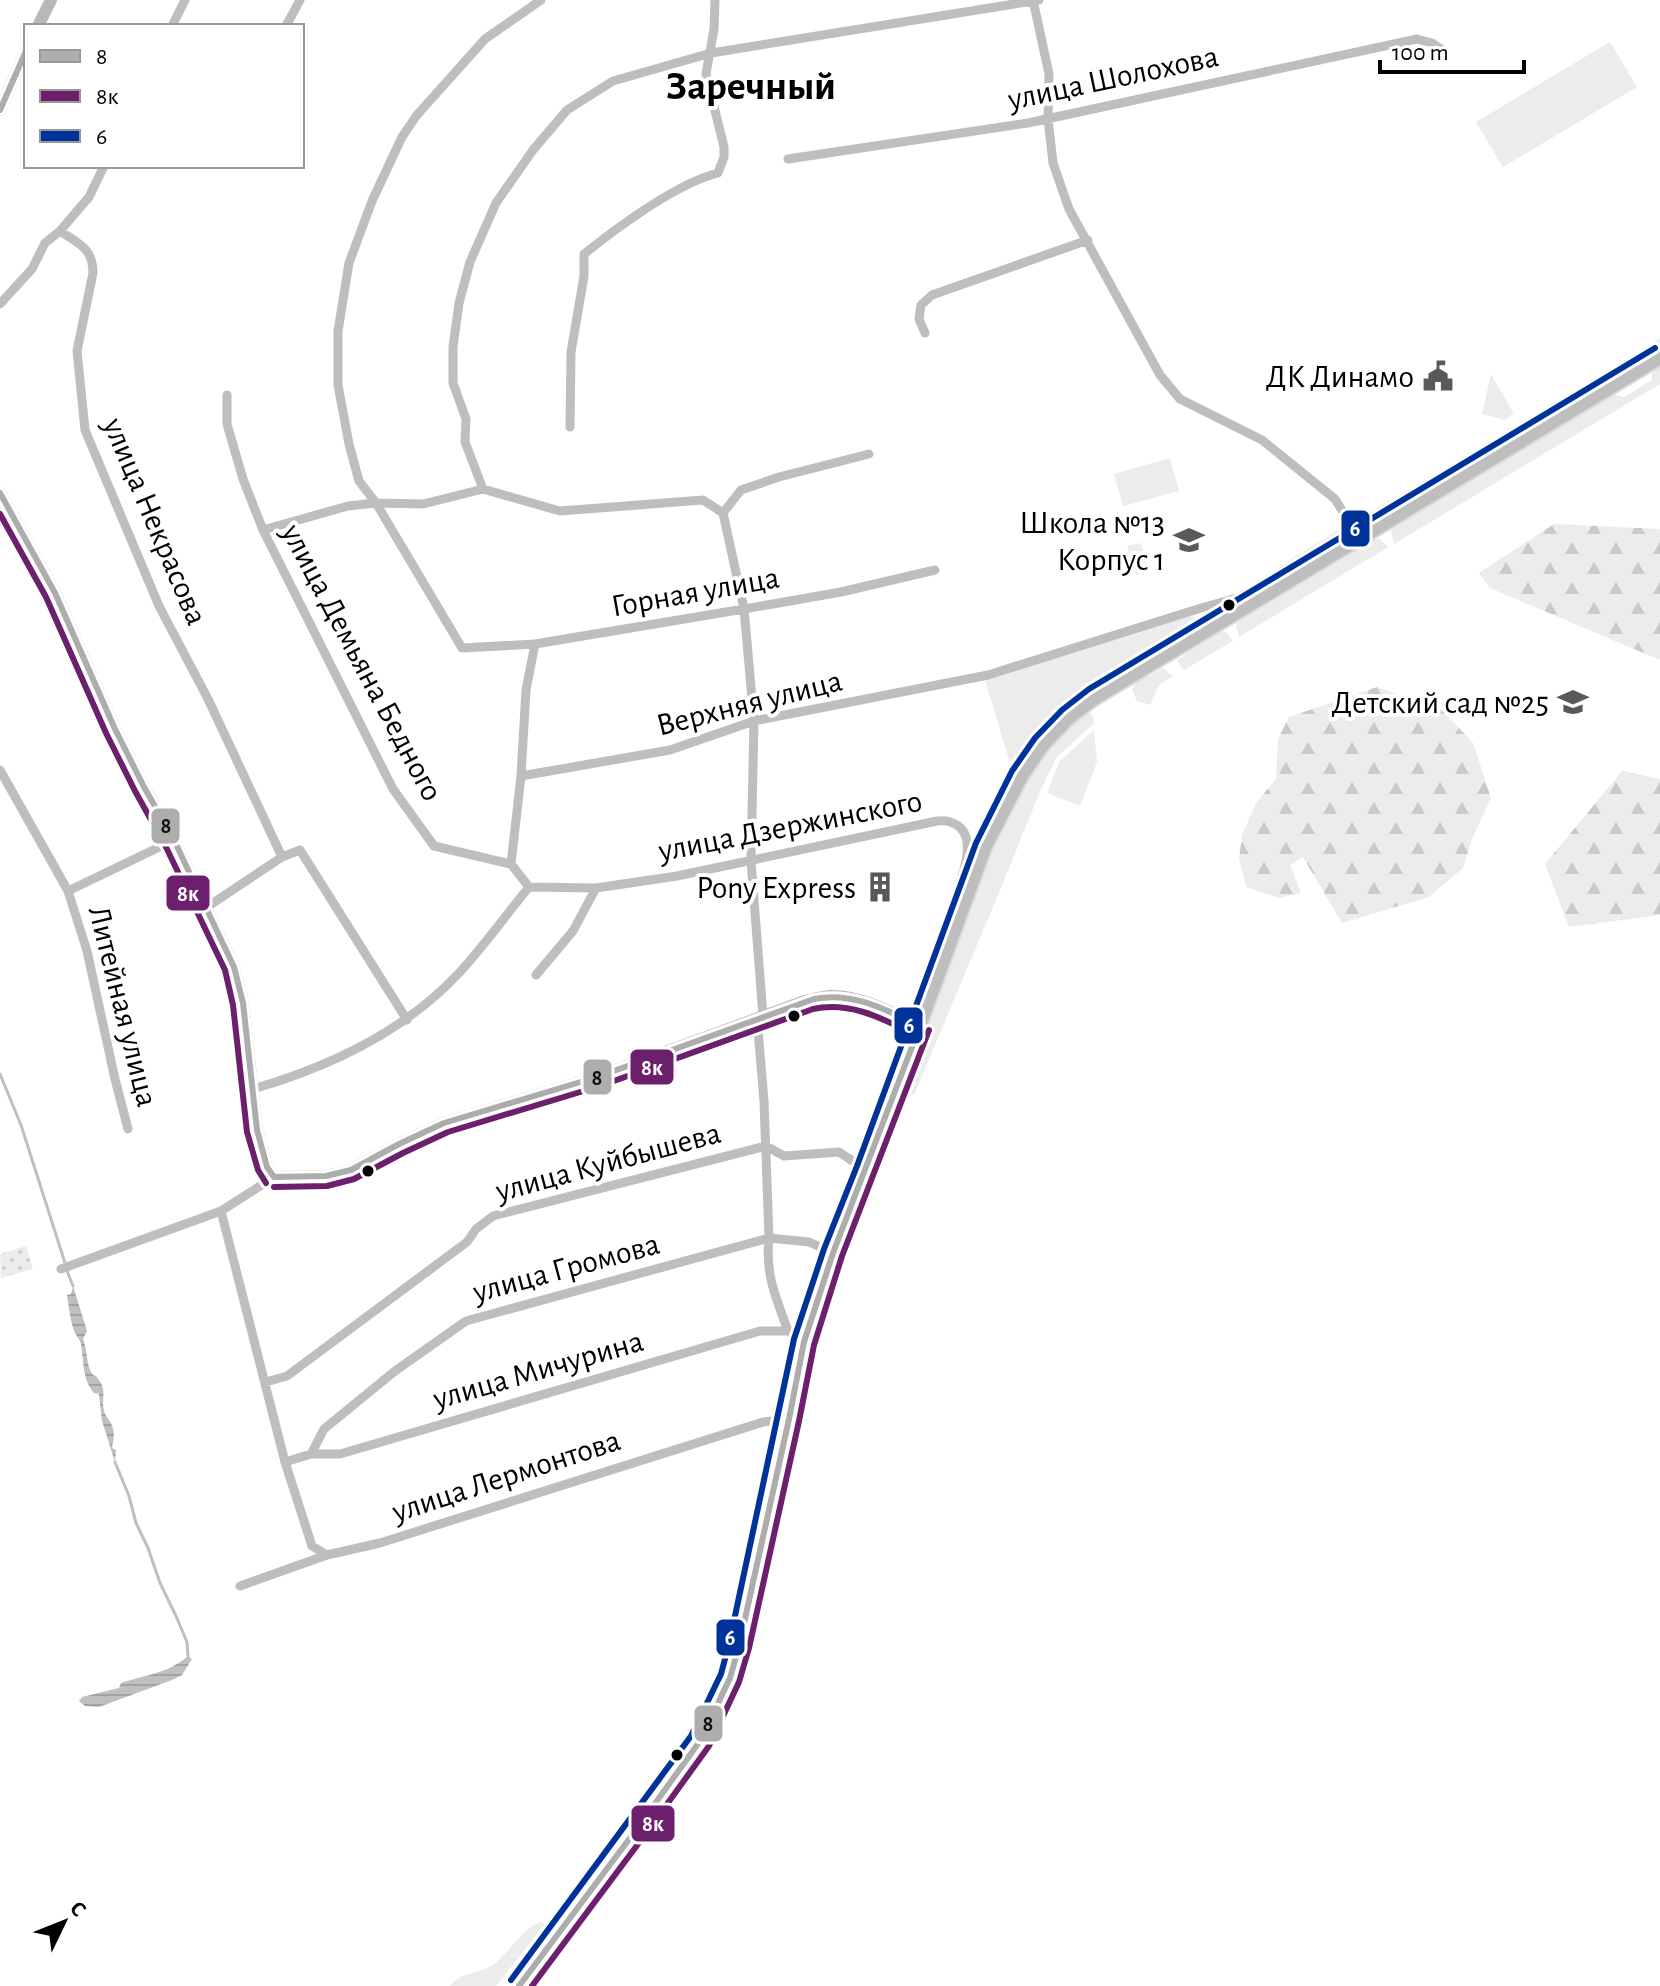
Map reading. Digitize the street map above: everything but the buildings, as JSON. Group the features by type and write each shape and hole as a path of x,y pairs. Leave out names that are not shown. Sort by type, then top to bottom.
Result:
{"main road":[{"path":"519,1986 685,1764 730,1678 804,1342 833,1253 985,846 1021,776 1043,744 1069,717 1094,698 1660,357"}],"street":[{"path":"39,24 51,0"},
{"path":"173,24 185,0"},
{"path":"287,24 300,0"},
{"path":"376,503 359,481 338,385 338,331 349,263 372,201 402,137 417,115 485,39 541,0"},
{"path":"570,427 571,352 584,276 584,254 617,228 666,197 718,173 724,157 706,74 714,29 715,0"},
{"path":"483,489 465,442 466,419 453,383 453,347 459,303 470,262 496,203 533,150 567,110 613,81 711,53 1035,0 1049,74 1048,119 1053,163 1069,209 1160,375 1180,399 1262,440 1328,492 1359,538"},
{"name":"улица Шолохова","path":"788,159 1048,119 1417,39 1432,43 1444,51"},
{"path":"0,110 24,56"},
{"path":"0,304 32,269 45,243 60,231 89,197 103,168"},
{"name":"улица Некрасова","path":"60,231 88,252 93,261 77,351 85,430 160,609 208,699 282,857"},
{"path":"925,333 919,319 921,305 932,295 1088,240"},
{"name":"улица Демьяна Бедного","path":"227,395 227,424 243,479 263,530 393,789 434,846 511,864"},
{"path":"723,513 741,490 869,454"},
{"path":"263,530 348,506 423,504 483,489 560,511 703,500 723,513 744,609 754,721 751,861 763,1016 758,1030 766,1146 767,1256 770,1279 788,1331 804,1342"},
{"path":"0,493 55,593 115,729 174,840 234,967 243,1003 257,1130 267,1167 274,1177"},
{"name":"Горная улица","path":"376,503 462,648 535,644 841,592 935,570"},
{"name":"Верхняя улица","path":"521,776 670,750 754,721 988,675 1277,587"},
{"path":"1201,608 1211,626"},
{"path":"253,1089 329,1062 407,1020 458,973 529,887 511,864 521,776 526,690 535,644"},
{"name":"Литейная улица","path":"0,770 68,891 87,951 128,1129"},
{"name":"улица Дзержинского","path":"529,887 596,888 677,876 937,821 951,822 962,829 968,842 967,857 952,905"},
{"path":"68,891 174,840"},
{"path":"207,907 282,857 300,850 407,1020"},
{"path":"536,975 573,931 596,888"},
{"path":"61,1269 221,1211 274,1177 326,1176 351,1170 444,1123 597,1077 805,1001 830,996 849,998 920,1026"},
{"name":"улица Куйбышева","path":"266,1382 287,1376 467,1242 476,1229 493,1216 766,1146 784,1156 839,1152 866,1170"},
{"path":"221,1211 285,1462 312,1546 327,1555"},
{"name":"улица Громова","path":"311,1454 324,1429 395,1371 466,1321 769,1238 809,1242 833,1253"},
{"name":"улица Мичурина","path":"285,1462 311,1454 340,1454 760,1331 788,1331"},
{"name":"улица Лермонтова","path":"240,1586 327,1555 380,1543 763,1422 789,1419"}],"green space":[{"path":"1610,42 1637,87 1503,167 1476,122"},
{"path":"1660,338 1660,350 1609,381 1604,376 1604,372"},
{"path":"1660,366 1660,384 1394,544 1393,526 1613,394 1624,397 1652,380 1652,370"},
{"path":"1491,374 1514,414 1504,420 1482,414"},
{"path":"1519,423 1519,434 1449,476 1434,474"},
{"path":"1170,458 1179,491 1123,506 1114,474"},
{"path":"1427,478 1428,486 1421,493 1417,488 1393,503 1392,510 1367,525 1358,519"},
{"path":"1554,524 1660,529 1660,660 1490,588 1479,573"},
{"path":"1347,525 1350,529 1345,538 1292,568 1286,562"},
{"path":"1373,538 1381,539 1388,547 1239,637 1238,619"},
{"path":"1141,543 1150,571 1136,575 1127,546"},
{"path":"1188,616 1197,621 1195,627 1064,711 1018,763 1009,760 985,680"},
{"path":"1218,630 1226,632 1233,641 1184,670 1177,660"},
{"path":"1163,668 1173,676 1159,685 1150,705 1137,701 1132,690 1137,679"},
{"path":"1377,687 1443,711 1473,743 1491,798 1472,839 1463,868 1429,897 1342,923 1303,857 1290,865 1301,893 1279,898 1246,887 1239,859 1242,835 1256,803 1276,779 1278,739 1289,717"},
{"path":"1089,712 1094,723 1056,758 914,1095 905,1094 901,1090 1004,824 1047,751 1073,721"},
{"path":"1094,730 1097,762 1080,806 1047,793 1060,761"},
{"path":"1622,771 1660,779 1660,915 1569,927 1545,864"},
{"path":"26,1246 33,1269 1,1278 0,1254"},
{"path":"540,1922 545,1924 496,1986 450,1986 464,1975 491,1966 527,1930"}],"shaded area":[{"path":"73,1286 87,1331 83,1339 89,1367 101,1384 104,1411 114,1431 112,1448 116,1450 115,1462 102,1421 99,1394 94,1393 87,1382 81,1344 72,1324 67,1295 71,1294"},
{"path":"188,1656 192,1659 182,1675 172,1680 99,1707 85,1706 79,1701 82,1697 119,1688 121,1683 165,1670"}],"waterway":[{"path":"0,1074 21,1125 65,1263"},
{"path":"67,1271 73,1286"},
{"path":"115,1462 136,1523 187,1642 188,1656"}],"transit line":[{"name":"8","path":"0,110 24,56"},
{"name":"6","path":"511,1980 691,1736 721,1674 794,1339 824,1249 976,843 1012,771 1035,738 1062,710 1089,689 1655,348"},
{"name":"8","path":"0,493 55,593 115,729 174,840 234,967 243,1003 257,1130 267,1167 274,1177"},
{"name":"8к","path":"0,514 46,597 106,733 165,845 225,970 233,1005 247,1132 258,1170 266,1183"},
{"name":"8","path":"274,1177 326,1176 351,1170 444,1123 597,1077 814,999 855,1000 882,1008 920,1026"},
{"name":"8к","path":"274,1187 327,1186 354,1179 448,1132 600,1086 813,1009 854,1009 916,1035"},
{"name":"8","path":"519,1986 700,1741 730,1678 804,1342 833,1253 920,1026"},
{"name":"8к","path":"532,1986 709,1746 739,1682 814,1345 842,1256 929,1030"}],"place":[{"name":"ДК Динамо","path":"1438,376"},
{"name":"Школа №13 Корпус 1","path":"1189,540"},
{"name":"Детский сад №25","path":"1573,702"},
{"name":"Pony Express","path":"880,887"}],"district":[{"name":"Заречный","path":"751,85"}]}
